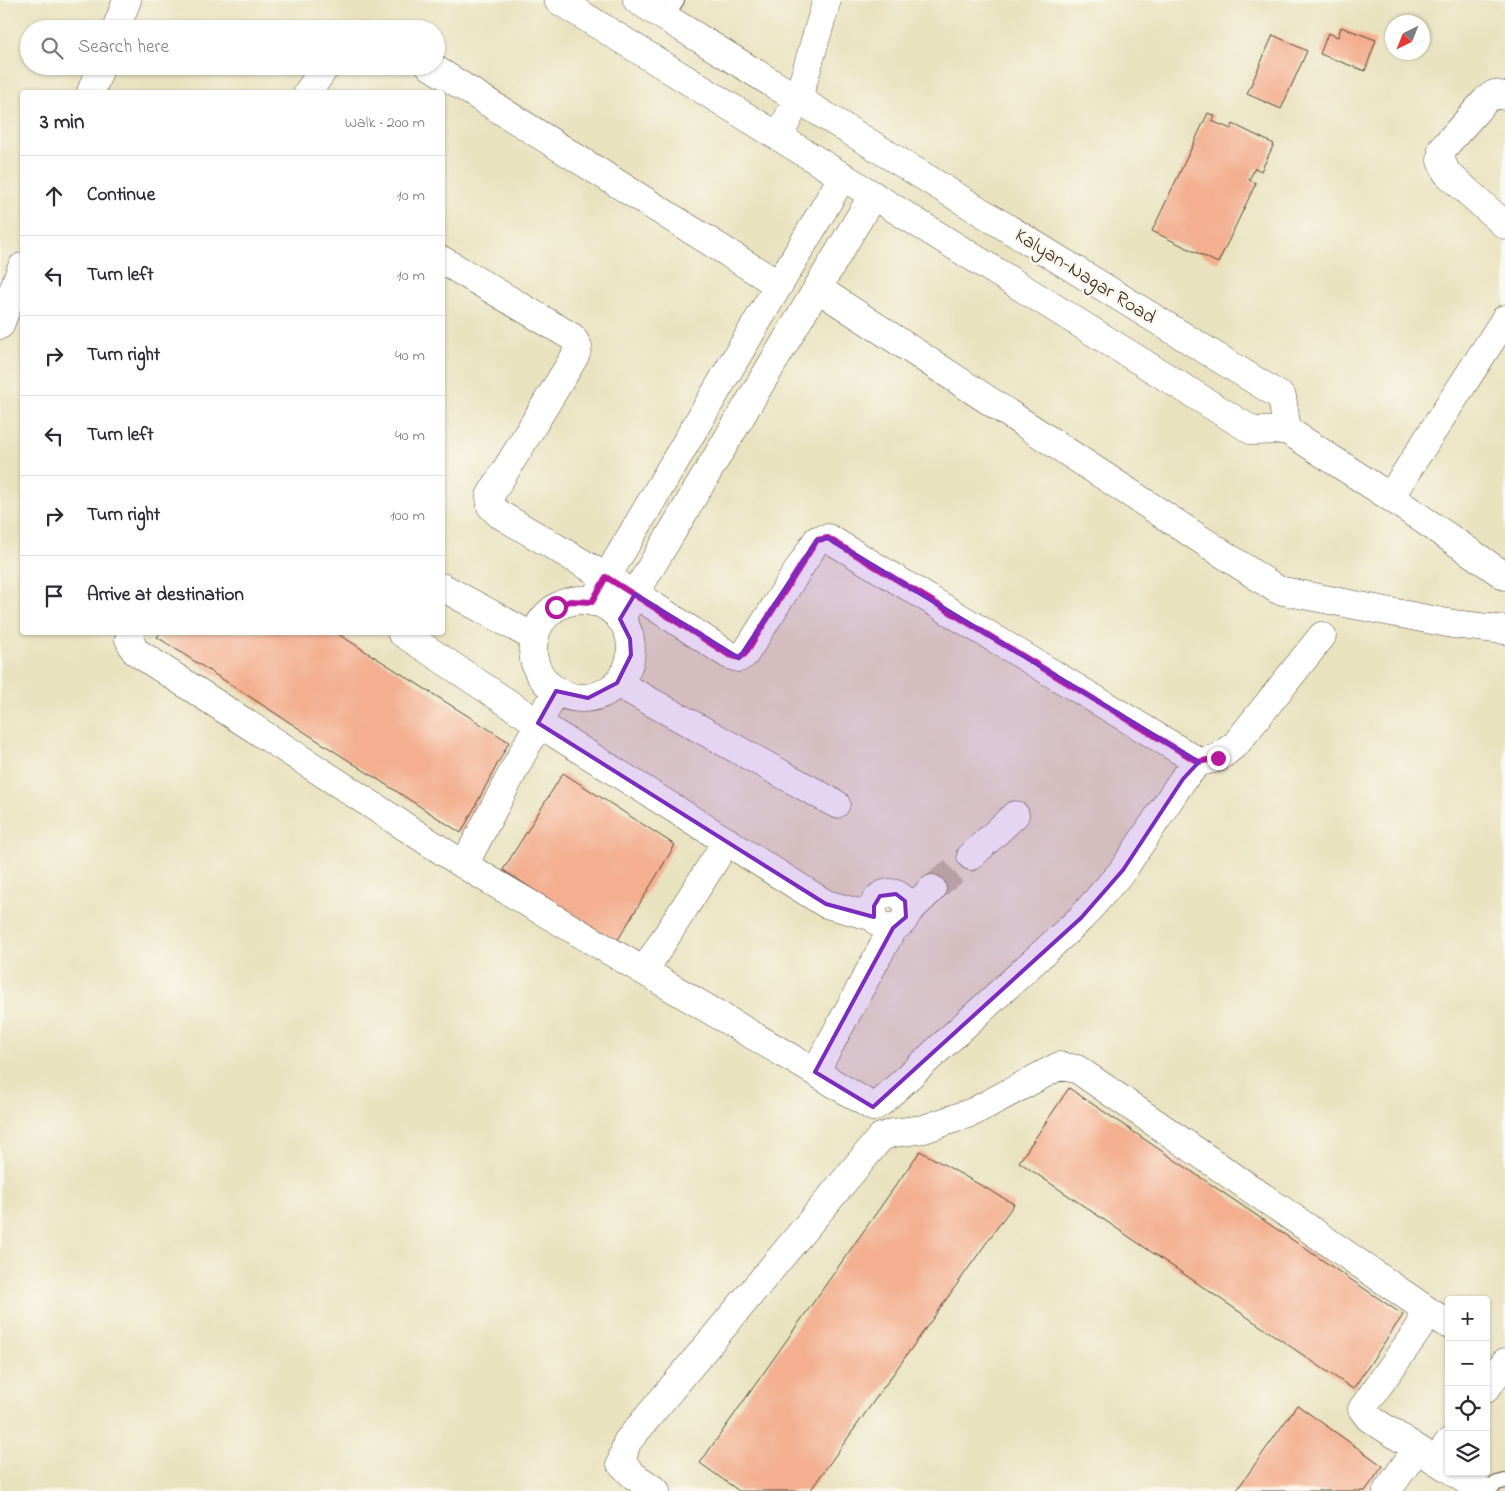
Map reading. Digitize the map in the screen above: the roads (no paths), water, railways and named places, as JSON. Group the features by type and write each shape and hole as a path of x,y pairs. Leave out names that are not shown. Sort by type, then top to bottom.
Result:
{"main road":[{"path":"119,20 127,0"},
{"name":"Kalyan-Nagar Road","path":"637,0 671,9 798,99 1282,397 1288,430"},
{"path":"779,136 798,99 827,0"},
{"path":"570,3 873,195 1252,431 1288,430 1505,576"},
{"path":"92,90 98,75"},
{"path":"309,90 320,75"},
{"path":"444,75 779,285"},
{"path":"1505,96 1494,94 1486,100 1442,149 1441,161 1447,172 1505,225"},
{"path":"592,602 843,176"},
{"path":"620,619 873,195"},
{"path":"445,262 572,337 578,348 576,356 490,496 492,506 499,514 635,594 729,655 739,658 745,654 817,540 828,538 1198,762"},
{"path":"0,325 20,272"},
{"path":"817,288 1278,590 1453,624 1505,630"},
{"path":"1390,497 1505,320"},
{"path":"445,589 535,638"},
{"path":"570,601 592,602 601,604 614,612 620,619 630,639 631,655 626,670 617,683 604,693 588,698 571,696 556,690 544,679 536,664 533,648 535,638 544,618 556,607 570,601"},
{"path":"130,635 135,651 464,865 873,1107 880,1103 1081,918 1123,870 1183,779 1198,762 1218,758 1236,744 1322,636"},
{"path":"406,635 538,723 826,904 892,919"},
{"path":"617,683 836,804"},
{"path":"464,865 556,690"},
{"path":"971,856 1015,814"},
{"path":"644,971 727,841"},
{"path":"815,1072 892,919 932,889"},
{"path":"656,1491 634,1476 621,1463 627,1442 881,1137 893,1133 924,1129 973,1112 1059,1066 1077,1069 1445,1322"},
{"path":"1421,1306 1424,1318 1420,1327 1367,1399 1362,1409 1369,1418 1441,1458 1481,1491"},
{"path":"1488,1386 1505,1362"},
{"path":"1387,1491 1441,1458"}],"lane":[{"path":"1486,1491 1497,1483 1505,1481"}],"tunnel":[{"path":"932,889 971,856"}]}
